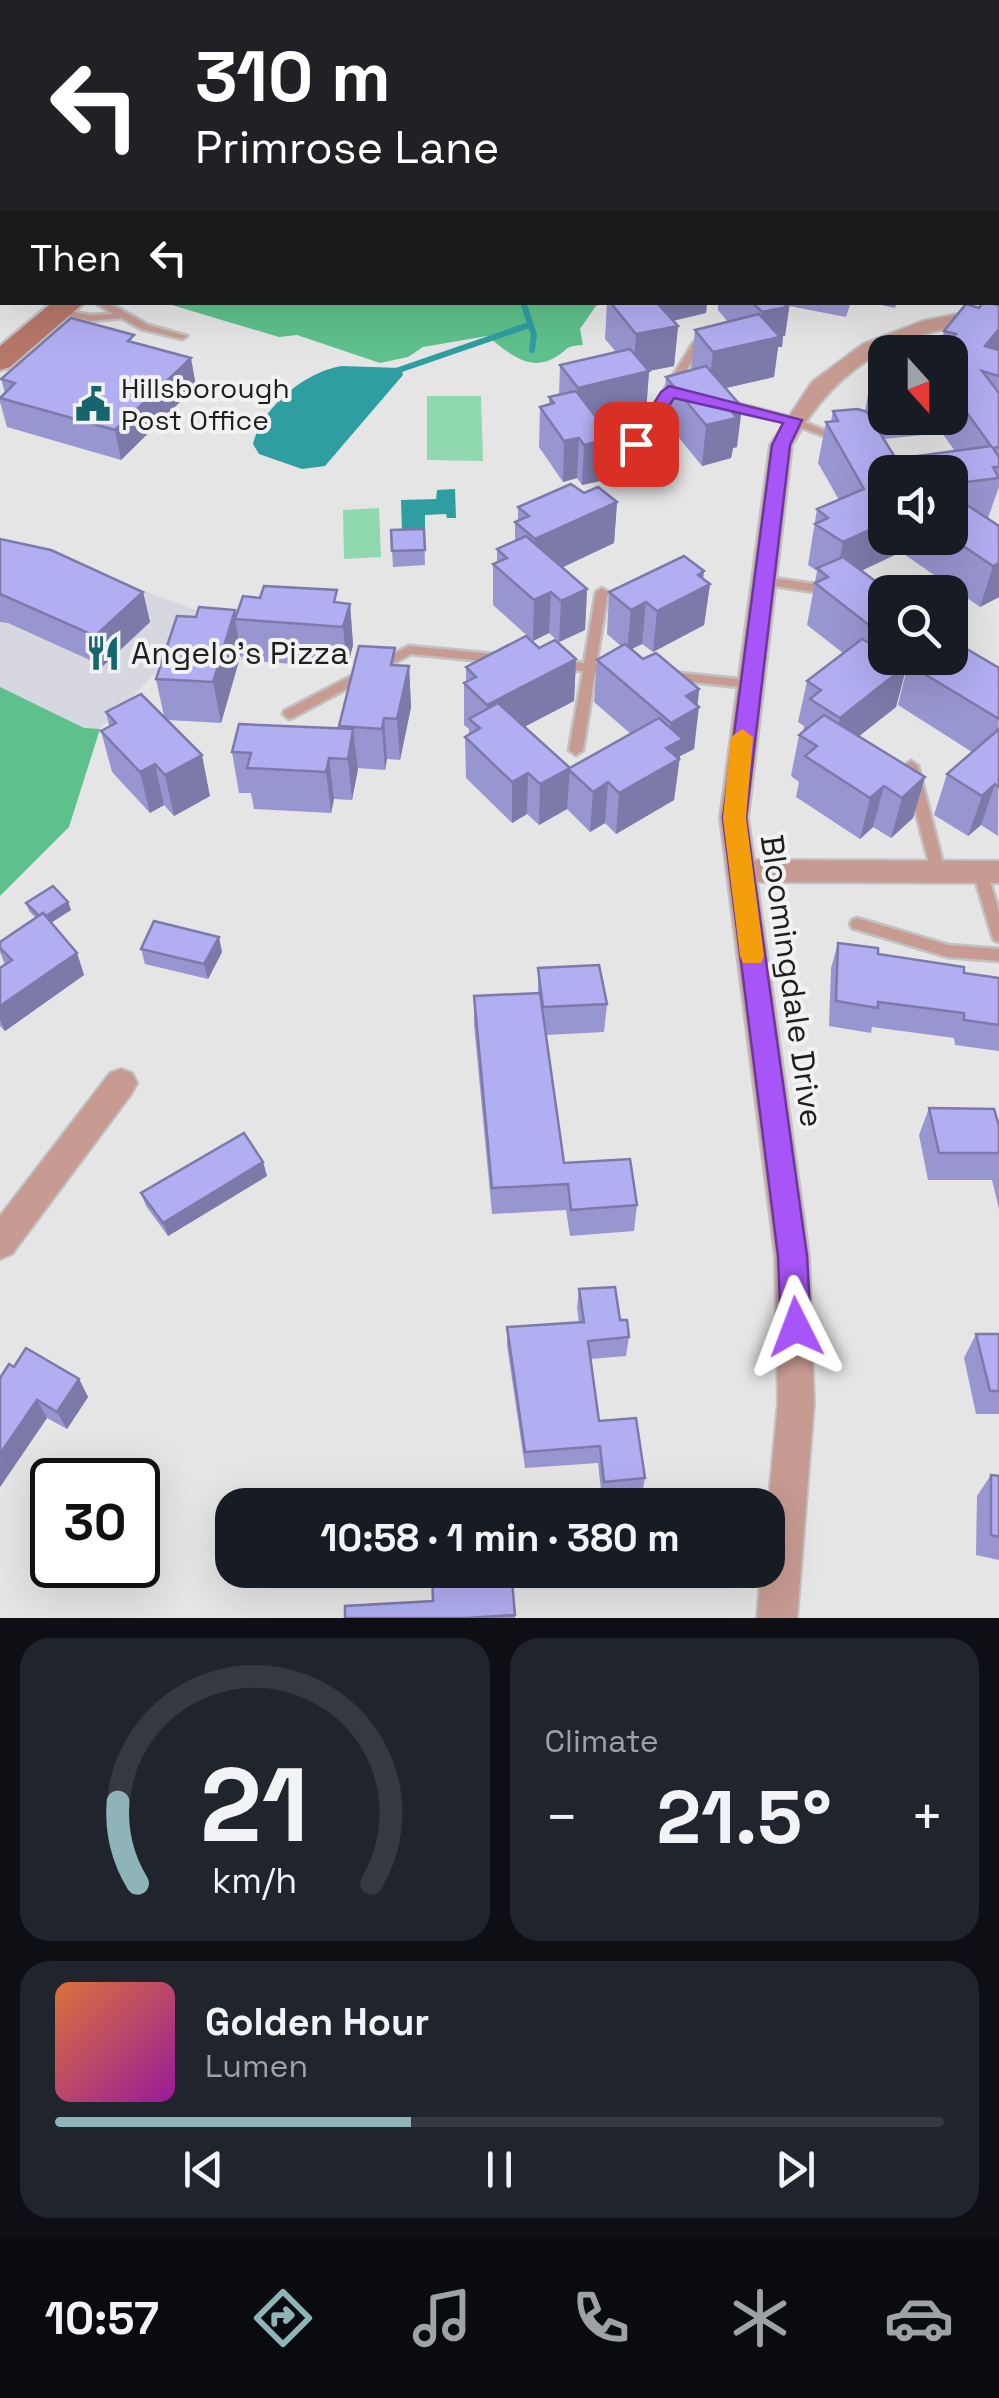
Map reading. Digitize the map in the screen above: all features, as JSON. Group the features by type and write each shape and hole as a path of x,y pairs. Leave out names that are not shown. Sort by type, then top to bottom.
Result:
{"main road":[{"path":"0,361 65,307"}],"street":[{"name":"Bloomingdale Drive","path":"777,1618 796,1403 794,1292 734,818 781,445 810,394 851,358 907,333 984,314"},
{"path":"742,871 989,872"},
{"path":"0,1243 121,1083"}],"lane":[{"path":"104,305 120,316 182,336"},
{"path":"65,307 90,318 120,316"},
{"path":"636,444 698,343"},
{"path":"669,392 684,395"},
{"path":"715,402 793,420 858,445"},
{"path":"766,581 852,594"},
{"path":"576,750 602,592"},
{"path":"289,714 409,650 518,661"},
{"path":"537,662 627,672"},
{"path":"645,674 748,684"},
{"path":"911,766 938,872"},
{"path":"989,872 999,936"},
{"path":"858,924 948,951 999,954"}],"shaded area":[{"path":"0,538 212,616 100,729 97,739 0,691"}],"green space":[{"path":"172,305 599,305 580,329 583,345 569,347 554,358 535,363 509,353 487,336 423,347 408,357 380,363 297,335 279,337"},
{"path":"427,396 481,396 483,461 427,460"},
{"path":"379,508 381,557 344,559 343,510"},
{"path":"0,687 84,728 100,729 69,827 0,896"}],"water":[{"path":"341,366 401,368 403,375 325,466 302,469 259,454 253,444 275,405 299,384"},
{"path":"455,489 456,518 447,518 446,514 425,515 425,531 402,532 401,500 436,499 437,490"}],"building":[{"path":"612,305 659,305 678,326 636,334"},
{"path":"755,305 787,307 762,312"},
{"path":"969,305 999,305 999,329 985,346 999,350 999,376 982,371 999,393 999,447 993,448 999,457 999,467 993,467 999,478 968,482 968,455 925,455 991,446 968,414 968,335 944,331"},
{"path":"759,314 780,337 713,352 695,330"},
{"path":"71,318 134,335 128,341 191,358 115,430 0,398 15,383 1,379"},
{"path":"630,349 649,371 578,388 560,365"},
{"path":"706,366 742,407 730,410 737,418 706,425 666,377"},
{"path":"576,391 612,438 584,445 579,438 564,441 540,407 554,403 549,397"},
{"path":"858,409 868,414 868,435 881,435 894,455 868,455 868,531 843,542 815,524 828,518 817,509 864,489 826,422 838,421 833,411"},
{"path":"571,484 584,493 598,487 617,502 535,539 515,522 529,516 518,507"},
{"path":"968,506 999,526 999,563 993,566 968,549"},
{"path":"424,529 425,550 392,551 391,530"},
{"path":"526,536 587,589 561,601 551,592 534,600 493,564 507,558 497,549"},
{"path":"0,539 51,550 143,592 95,636 0,594"},
{"path":"684,556 704,571 698,575 710,584 657,611 646,602 631,610 609,592"},
{"path":"843,557 868,576 868,624 815,583 828,577 817,568"},
{"path":"264,586 337,590 334,602 350,604 343,627 235,619 243,596 260,598"},
{"path":"199,607 235,610 213,682 156,679 177,616 196,617"},
{"path":"526,636 539,648 555,640 576,659 487,705 464,683 476,677 466,667"},
{"path":"862,639 868,642 868,675 894,675 840,718 810,699 821,690 807,681"},
{"path":"625,644 643,659 656,653 699,689 686,696 699,707 671,723 597,660"},
{"path":"359,646 395,648 391,665 409,666 397,719 384,718 382,729 339,726"},
{"path":"968,650 999,668 999,719 926,675 968,675"},
{"path":"141,694 202,755 165,775 155,764 140,772 101,731 116,723 106,712"},
{"path":"498,703 570,768 540,784 528,773 512,782 465,737 480,728 469,719"},
{"path":"824,715 925,777 902,798 884,786 870,798 805,756 817,746 799,735"},
{"path":"659,718 683,739 666,748 679,759 619,793 608,782 593,792 568,769"},
{"path":"239,724 353,729 348,759 329,758 326,772 247,768 251,753 232,752"},
{"path":"999,729 999,787 995,784 982,796 947,774"},
{"path":"53,886 68,902 46,916 39,916 26,903"},
{"path":"43,913 77,953 0,1006 0,968 12,960 0,948 0,942"},
{"path":"154,921 219,937 204,964 141,949"},
{"path":"838,943 878,948 878,954 964,967 964,973 999,978 999,1025 964,1020 964,1013 878,1002 878,1008 836,1001"},
{"path":"599,965 607,1004 543,1007 538,968"},
{"path":"540,993 564,1163 630,1159 637,1205 571,1210 568,1184 492,1188 474,996"},
{"path":"929,1108 994,1109 999,1126 999,1153 939,1153"},
{"path":"244,1133 263,1162 163,1223 141,1193"},
{"path":"615,1287 620,1320 627,1320 629,1337 588,1341 599,1421 636,1418 645,1478 604,1482 600,1446 525,1452 507,1327 584,1322 579,1289"},
{"path":"976,1334 999,1334 999,1391 990,1391"},
{"path":"26,1348 79,1379 57,1412 37,1400 0,1454 0,1378 9,1364 14,1367"},
{"path":"991,1475 999,1476 999,1537 991,1535"},
{"path":"433,1588 513,1588 515,1615 345,1618 345,1606 433,1601"}],"waterway":[{"path":"524,305 534,335 532,350"},
{"path":"396,371 529,325"}],"slow traffic":[{"path":"742,737 734,818 752,956"}],"place":[{"name":"Hillsborough Post Office","path":"93,404"},
{"name":"Angelo's Pizza","path":"103,653"}],"route":[{"path":"636,444 669,392 793,420 781,445 734,818 792,1256 796,1327"}]}
